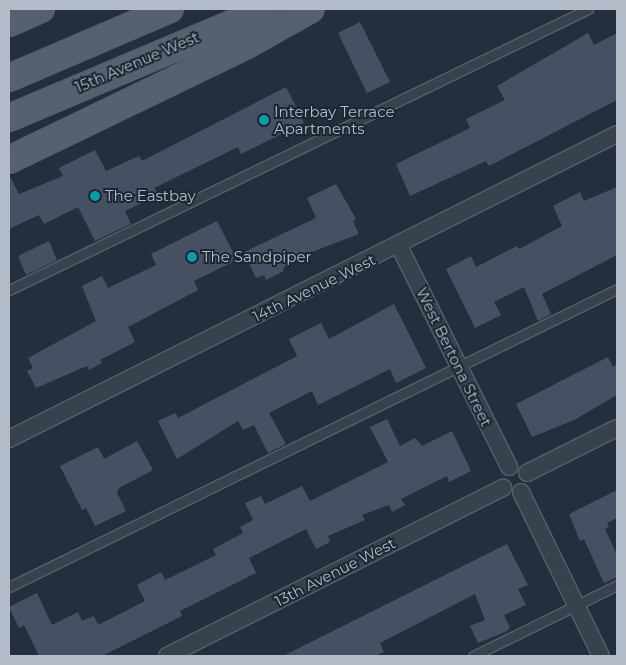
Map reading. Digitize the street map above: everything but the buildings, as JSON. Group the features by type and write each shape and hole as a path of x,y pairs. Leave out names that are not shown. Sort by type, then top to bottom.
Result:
{"main road":[{"path":"9,23 41,9"},
{"path":"9,78 170,9"},
{"name":"15th Avenue West","path":"9,118 267,9"},
{"path":"9,160 247,45 311,9"}],"street":[{"name":"14th Avenue West","path":"9,439 399,246 458,212 617,134"},
{"name":"West Bertona Street","path":"399,246 509,467"},
{"path":"527,473 617,428"},
{"path":"518,466 527,473 528,483 521,492 511,493 504,488 502,474 509,467 518,466"},
{"name":"13th Avenue West","path":"167,656 504,488"},
{"path":"521,492 601,656"}],"lane":[{"path":"9,290 588,9"},
{"path":"9,586 457,364 617,289"},
{"path":"473,656 617,585"}],"place":[{"name":"Interbay Terrace Apartments","path":"264,120"},
{"name":"The Eastbay","path":"95,196"},
{"name":"The Sandpiper","path":"192,257"}]}
